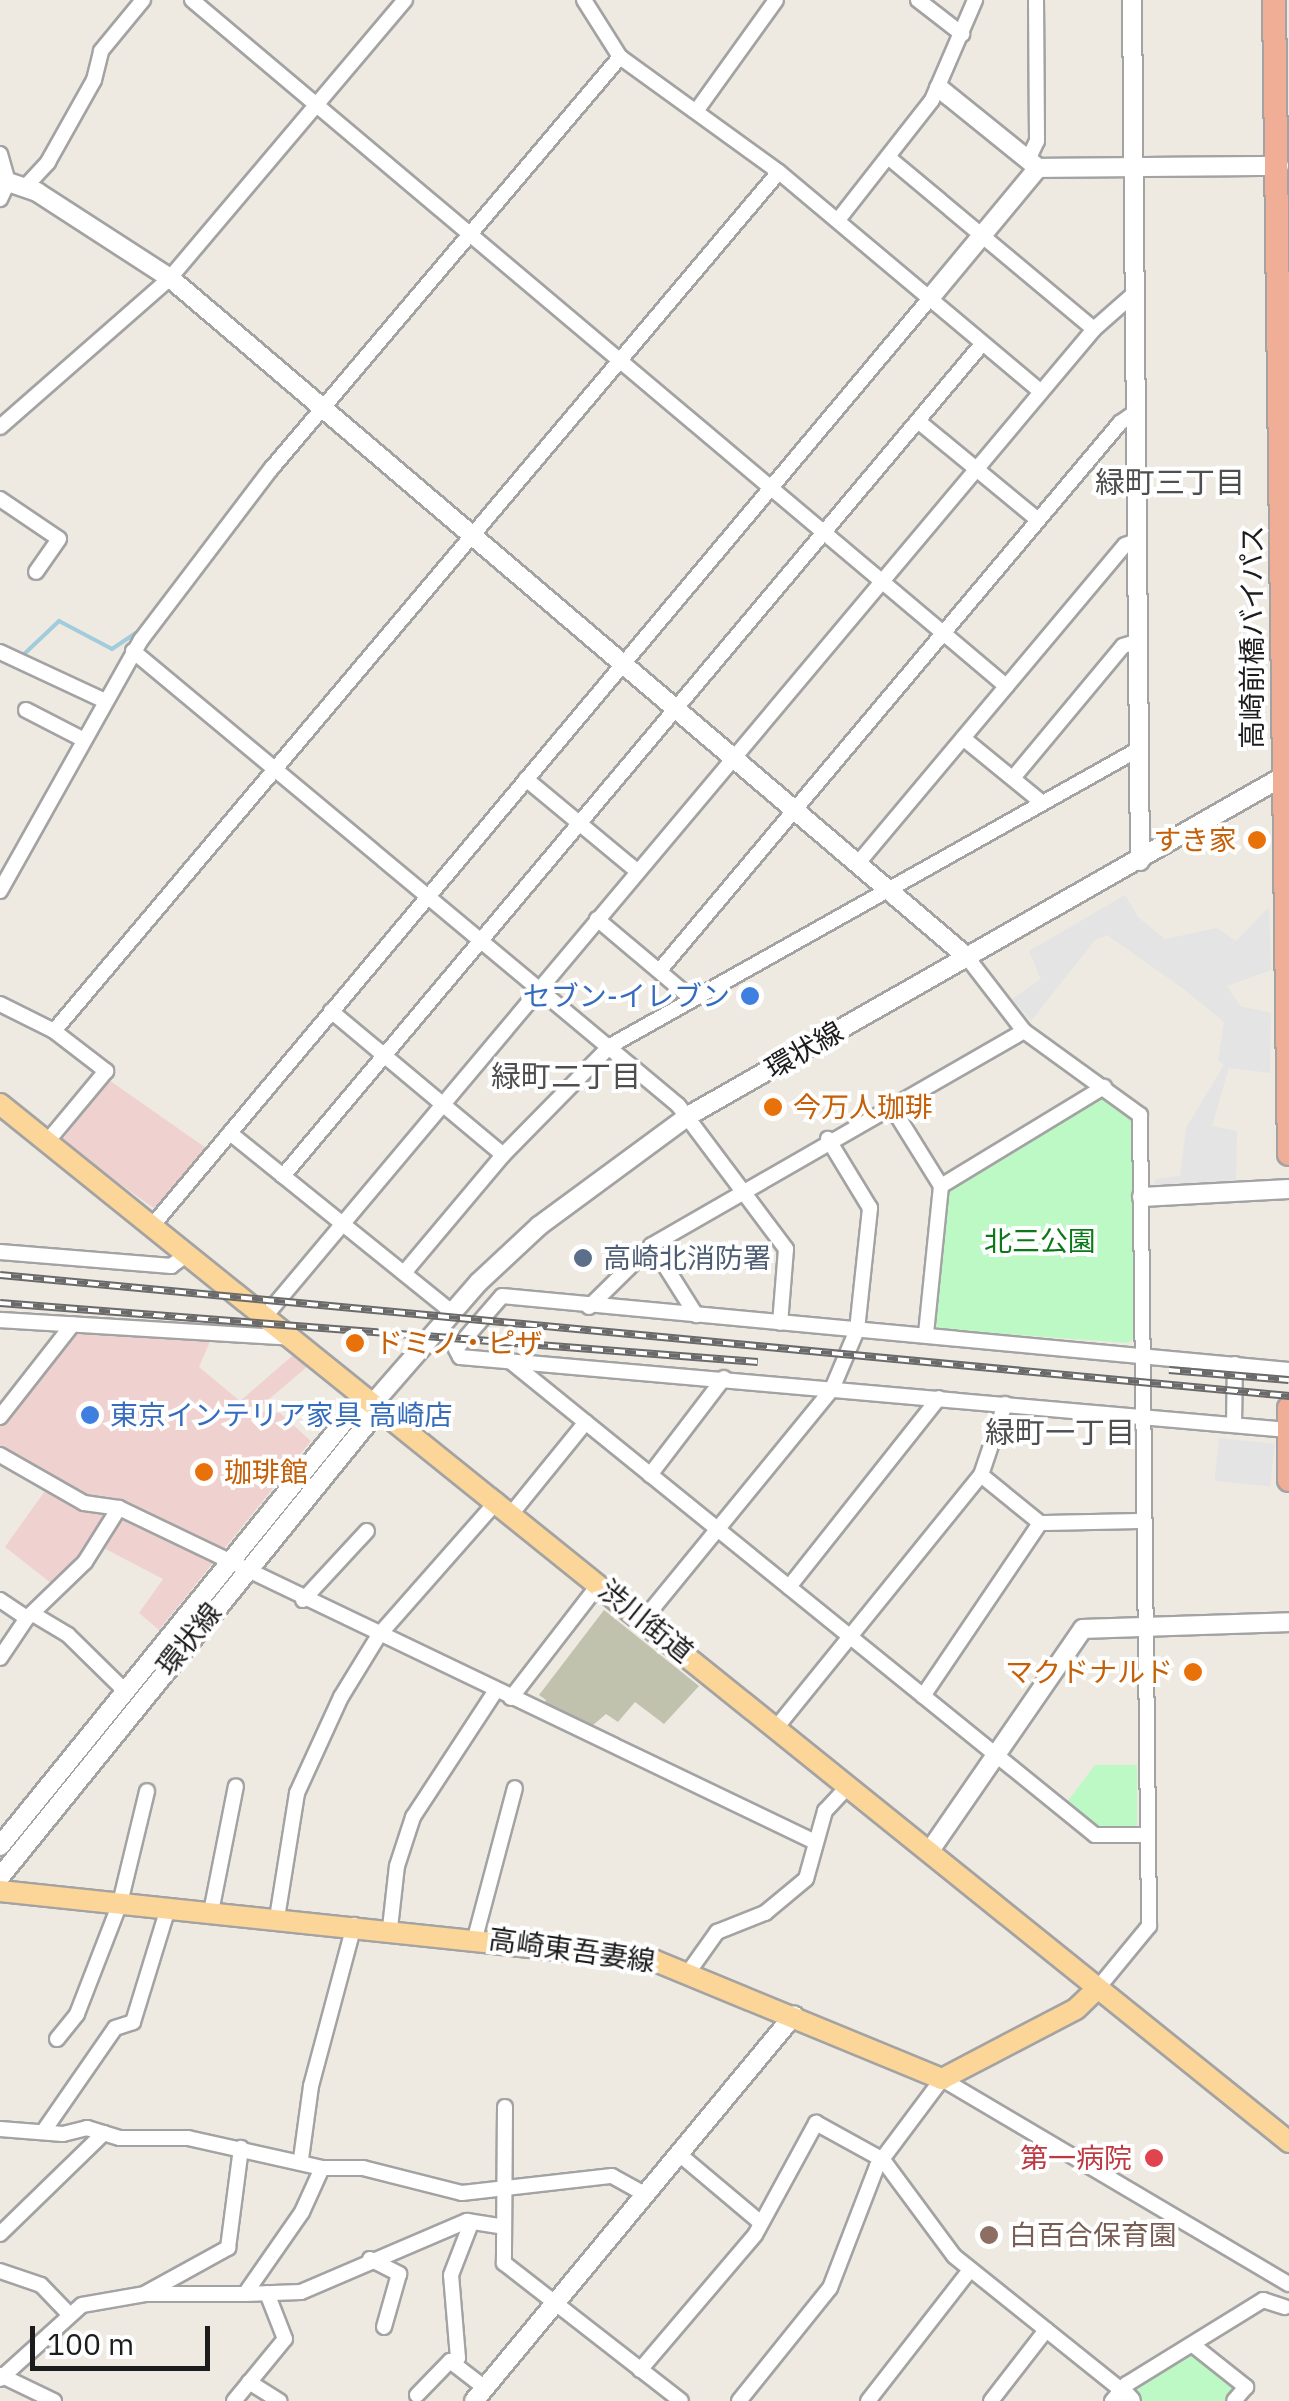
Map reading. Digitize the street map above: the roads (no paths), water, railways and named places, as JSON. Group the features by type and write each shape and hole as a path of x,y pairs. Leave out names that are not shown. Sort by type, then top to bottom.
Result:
{"highway":[{"name":"高崎前橋バイパス","path":"1274,0 1289,1154"},
{"path":"1289,1408 1289,1480"}],"main road":[{"name":"渋川街道","path":"0,1104 376,1400 1289,2142"},
{"name":"高崎東吾妻線","path":"0,1891 390,1928 653,1960 690,1970 942,2079"},
{"path":"942,2079 1076,2009 1098,1990"}],"street":[{"path":"11,189 48,162 94,80 101,51 143,0"},
{"path":"192,0 616,364 1006,686"},
{"path":"0,427 170,278 405,0"},
{"path":"584,0 620,57 779,172 1041,392"},
{"path":"697,110 776,0"},
{"path":"918,0 962,34"},
{"path":"838,220 939,88 975,0"},
{"path":"152,1226 982,235 1033,164 1036,0"},
{"path":"1132,0 1140,861"},
{"path":"0,891 134,650 324,407 620,57"},
{"path":"939,88 1033,164 1279,166"},
{"path":"0,154 11,189 170,278 890,888 967,957 1024,1031 1140,1115 1149,1926 1098,1990"},
{"path":"888,157 1094,329"},
{"path":"54,1031 779,172"},
{"path":"267,1314 1094,329 1136,292"},
{"path":"283,1176 982,344"},
{"path":"660,970 1038,520 1136,412"},
{"path":"918,421 1038,520"},
{"path":"0,499 59,539 36,572"},
{"path":"859,862 1125,545 1138,540"},
{"path":"1012,778 1123,646 1138,641"},
{"path":"134,650 610,1046 688,1116 786,1249 780,1323"},
{"path":"0,652 103,700"},
{"path":"26,710 84,740"},
{"path":"963,738 1040,802"},
{"path":"404,1273 503,1155 610,1046 1139,748"},
{"name":"環状線","path":"0,1846 124,1691 366,1424 376,1400 452,1312 539,1226 688,1116 1140,861 1286,774"},
{"path":"526,779 637,871"},
{"path":"597,919 692,999"},
{"path":"0,1004 54,1031 106,1071 46,1142"},
{"path":"330,1011 503,1155"},
{"path":"589,1307 652,1245 828,1139 1024,1031"},
{"path":"941,1186 1104,1087"},
{"path":"890,1104 941,1186 926,1334"},
{"path":"230,1133 452,1312"},
{"path":"644,1619 832,1389 857,1330 870,1208 828,1139"},
{"path":"1142,1197 1289,1190"},
{"path":"652,1245 696,1316"},
{"path":"0,1252 170,1266 189,1252"},
{"path":"1288,1430 460,1357 456,1349 502,1296 589,1307 1143,1352 1289,1370"},
{"path":"0,1320 298,1338"},
{"path":"0,1417 73,1324"},
{"path":"510,1361 1095,1835 1148,1835"},
{"path":"1234,1425 1236,1364"},
{"path":"650,1475 724,1378"},
{"path":"788,1587 938,1398"},
{"path":"776,1728 981,1475 1005,1404"},
{"path":"277,1918 297,1792 342,1697 380,1635 586,1422"},
{"path":"0,1456 84,1504 119,1508 303,1600 813,1842"},
{"path":"981,1475 1040,1523 1144,1522"},
{"path":"0,1658 30,1616 85,1562 119,1508"},
{"path":"922,1696 1040,1523"},
{"path":"303,1600 366,1530"},
{"name":"環状線","path":"0,1877 237,1568"},
{"path":"512,1698 599,1584"},
{"path":"0,1600 68,1635 124,1691"},
{"path":"929,1852 1083,1628 1147,1623 1289,1622"},
{"path":"390,1928 397,1866 413,1817 496,1690"},
{"path":"211,1912 236,1786"},
{"path":"690,1970 717,1932 765,1912 806,1879 813,1842 825,1811 848,1786"},
{"path":"475,1938 515,1788"},
{"path":"57,2039 76,2014 120,1903 148,1791"},
{"path":"43,2132 115,2028 132,2022 168,1908"},
{"path":"301,2159 310,2086 354,1925"},
{"path":"453,2363 480,2394 794,2015"},
{"path":"739,2401 830,2288 883,2160 942,2079 1289,2284"},
{"path":"504,2107 504,2263 681,2401"},
{"path":"640,2370 761,2223 816,2123 883,2160 970,2270 1046,2330 1121,2397 1263,2300 1286,2307"},
{"path":"0,2129 104,2133 242,2148 301,2159 322,2168 363,2168 462,2193 612,2176 645,2194"},
{"path":"0,2234 104,2133"},
{"path":"145,2294 228,2248 242,2148"},
{"path":"679,2154 761,2223"},
{"path":"245,2294 302,2212 322,2168"},
{"path":"54,2401 1,2377 68,2313 145,2294 245,2294 269,2298 300,2292 467,2221 470,2226"},
{"path":"470,2226 504,2228"},
{"path":"417,2395 458,2358 452,2275 470,2226"},
{"path":"370,2259 399,2274 384,2327"},
{"path":"868,2401 970,2270"},
{"path":"0,2271 41,2284 68,2313"},
{"path":"234,2401 285,2339 260,2274"},
{"path":"991,2401 1046,2330"},
{"path":"1193,2346 1246,2387 1234,2401"},
{"path":"249,2382 280,2401"}],"waterway":[{"path":"22,656 59,621 112,649 140,630"}],"railway":[{"path":"0,1275 1289,1396"},
{"path":"0,1303 758,1362"},
{"path":"1169,1370 1289,1380"}],"place":[{"name":"すき家","path":"1257,840"},
{"name":"セブン-イレブン","path":"750,996"},
{"name":"今万人珈琲","path":"773,1107"},
{"name":"高崎北消防署","path":"583,1258"},
{"name":"ドミノ・ピザ","path":"355,1343"},
{"name":"東京インテリア家具 高崎店","path":"90,1415"},
{"name":"珈琲館","path":"204,1472"},
{"name":"マクドナルド","path":"1193,1672"},
{"name":"第一病院","path":"1154,2158"},
{"name":"白百合保育園","path":"989,2235"}],"district":[{"name":"緑町三丁目","path":"1170,482"},
{"name":"緑町二丁目","path":"566,1076"},
{"name":"緑町一丁目","path":"1060,1432"}],"park label":[{"name":"北三公園","path":"1040,1241"}]}
